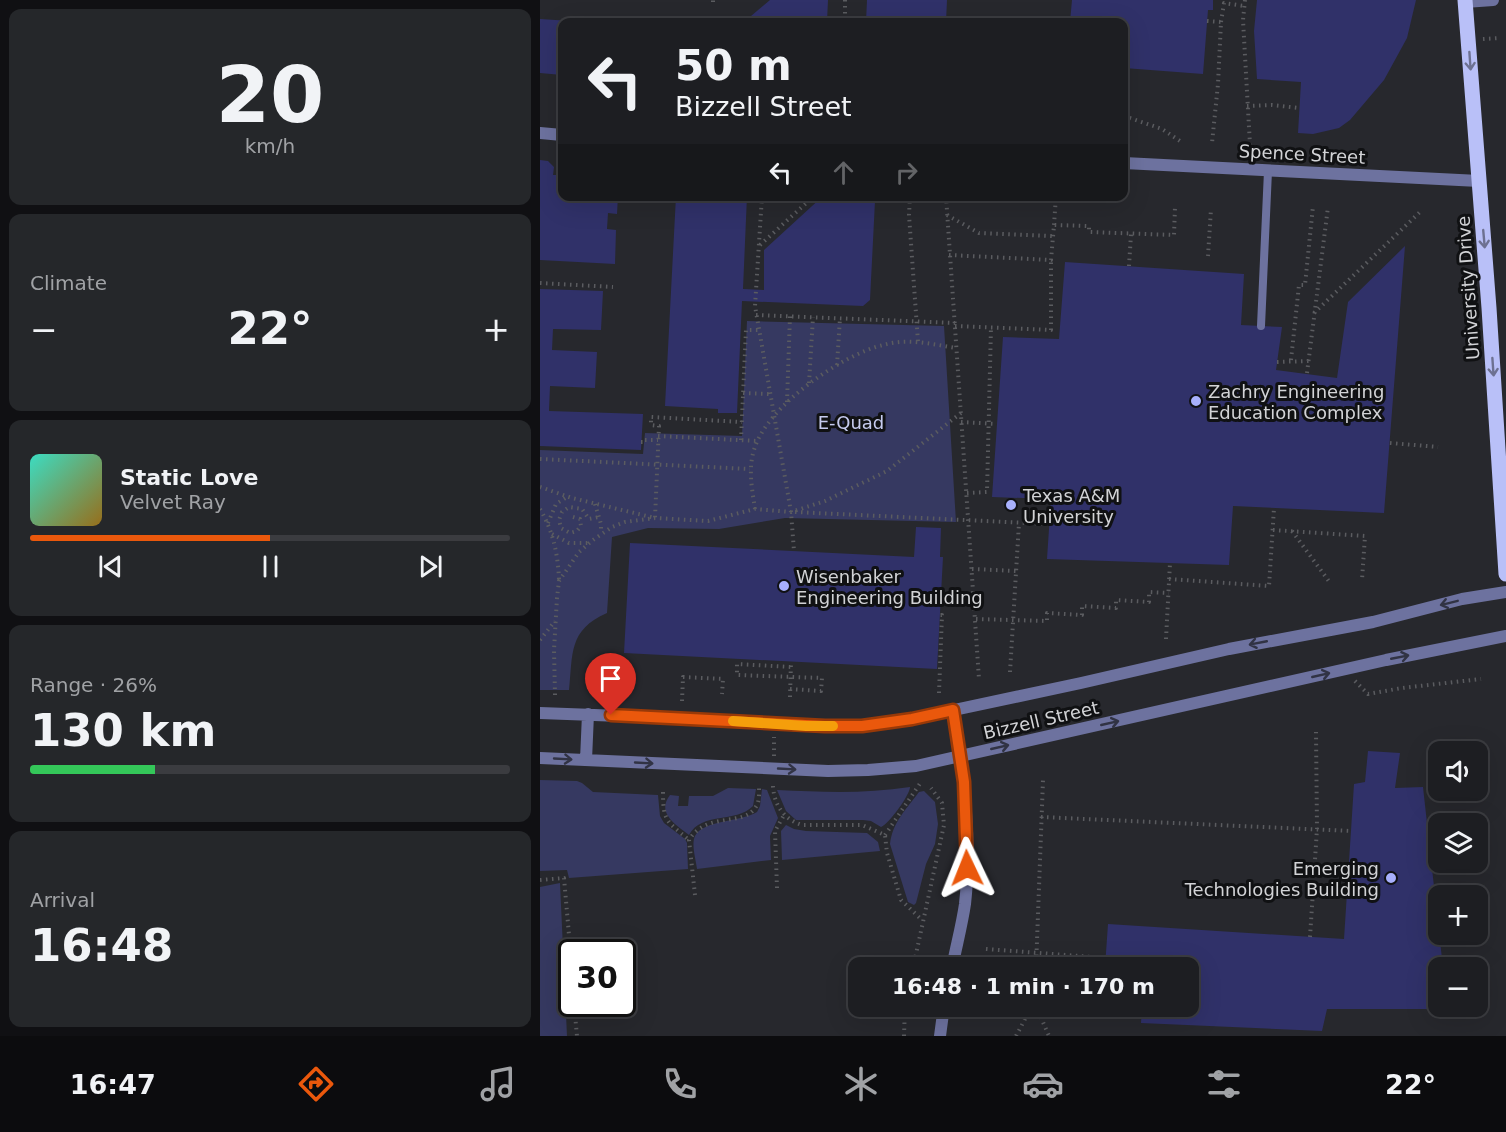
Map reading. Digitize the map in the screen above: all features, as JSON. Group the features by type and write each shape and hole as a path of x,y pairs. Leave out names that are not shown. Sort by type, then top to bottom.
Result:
{"main road":[{"name":"University Drive","path":"1465,1 1490,308 1506,574"}],"street":[{"path":"1465,1 1493,0"},
{"path":"540,133 558,135"},
{"name":"Spence Street","path":"1128,163 1479,181"},
{"name":"Bizzell Street","path":"540,712 806,726 862,726 912,719 1229,649 1373,622 1462,599 1506,592"},
{"name":"Bizzell Street","path":"540,758 828,771 892,768 962,757 1343,670 1506,636"},
{"path":"953,710 962,757 967,868 964,905 954,957"},
{"path":"586,760 588,714"},
{"path":"940,1036 943,1017"}],"lane":[{"path":"1261,326 1268,171"}],"path":[{"path":"845,0 845,18"},
{"path":"1245,0 1243,20 1250,145"},
{"path":"1212,143 1224,3 1244,6"},
{"path":"1207,21 1221,22"},
{"path":"1482,39 1500,38"},
{"path":"1247,106 1272,105 1299,108"},
{"path":"1128,119 1162,129 1180,141"},
{"path":"762,201 756,315 791,512 794,551"},
{"path":"760,246 809,201"},
{"path":"910,201 918,342"},
{"path":"946,201 979,679"},
{"path":"756,315 917,321 1051,330 1051,260 1056,201"},
{"path":"1291,360 1299,285 1305,285 1313,206"},
{"path":"1054,225 1089,226 1089,232 1174,235 1175,207"},
{"path":"1307,373 1328,207"},
{"path":"1208,256 1211,209"},
{"path":"798,212 801,216"},
{"path":"1314,313 1420,212"},
{"path":"947,215 979,233 1052,236"},
{"path":"1129,266 1131,234"},
{"path":"949,255 1051,260"},
{"path":"540,284 613,287"},
{"path":"787,403 790,316"},
{"path":"809,384 813,317"},
{"path":"837,366 840,318"},
{"path":"967,493 987,492 991,327"},
{"path":"741,440 746,330 759,330"},
{"path":"754,509 750,469 754,449 774,417 809,384 837,366 884,344 918,342 956,348"},
{"path":"1277,362 1309,361"},
{"path":"743,393 770,394"},
{"path":"791,512 848,491 887,471 917,450 961,413"},
{"path":"655,518 659,426 651,425 651,417 742,422"},
{"path":"962,422 996,424"},
{"path":"641,442 658,438 758,441"},
{"path":"1390,443 1438,447"},
{"path":"540,459 750,469"},
{"path":"540,487 595,504 655,518 708,521 754,509 1049,524"},
{"path":"548,523 556,504 568,496"},
{"path":"576,507 579,499"},
{"path":"595,504 601,534"},
{"path":"573,517 580,519 581,526 574,533 566,532 560,524 560,516 569,507 585,511 589,519 599,517"},
{"path":"1169,579 1269,586 1274,508"},
{"path":"540,509 552,533 558,560 555,695"},
{"path":"559,581 579,552 601,534 625,522 655,518"},
{"path":"1010,672 1019,523"},
{"path":"1273,530 1365,536 1362,580"},
{"path":"1292,531 1331,584"},
{"path":"552,533 569,543 589,543"},
{"path":"1166,639 1170,563"},
{"path":"972,569 1016,571"},
{"path":"976,619 1047,621 1047,613 1082,615 1082,606 1116,608 1116,600 1149,602 1149,592 1169,594"},
{"path":"939,693 942,615 940,615"},
{"path":"540,640 556,620"},
{"path":"790,689 821,691 822,678 791,677 736,675 737,664 791,664 791,677 790,689 790,697"},
{"path":"1343,670 1368,694 1481,679"},
{"path":"682,701 683,677 723,679 722,694"},
{"path":"1310,937 1317,829 1316,732"},
{"path":"774,736 774,760"},
{"path":"1036,957 1043,780"},
{"path":"921,782 885,835 887,853 901,900 922,920"},
{"path":"695,895 689,840 695,831 705,824 745,815 754,810 759,785"},
{"path":"772,786 776,802 784,815 794,823 862,825 885,835"},
{"path":"915,957 944,825 942,802 931,788"},
{"path":"663,792 663,810 667,820 689,840"},
{"path":"777,888 775,831 784,815"},
{"path":"1041,818 1352,831"},
{"path":"540,880 564,878 569,939"},
{"path":"986,949 1092,957"},
{"path":"575,1017 577,1036"},
{"path":"904,1036 905,1017"},
{"path":"1016,1036 1027,1017"},
{"path":"1040,1017 1049,1036"}],"green space":[{"name":"E-Quad","path":"747,321 944,326 956,522 785,518 719,529 648,528 612,537 607,613 585,627 579,635 572,654 569,690 540,690 540,450 643,454 645,433 742,436"},
{"path":"540,780 577,781 593,792 658,795 660,816 664,823 687,843 688,869 569,878 567,870 540,871"},
{"path":"910,787 898,809 881,827 871,821 863,820 796,820 786,811 777,790 860,792"},
{"path":"728,788 756,789 753,806 737,815 702,823 689,835 666,813 666,801 670,795 679,796 678,806 688,806 689,796 713,796"},
{"path":"762,789 767,790 778,818 770,836 771,860 697,869 694,839 699,831 714,824 757,812"},
{"path":"924,791 935,802 938,824 935,844 926,864 914,905 908,902 890,844 891,836 901,816 919,792"},
{"path":"786,825 806,831 867,833 878,842 880,851 782,860 781,831"},
{"path":"560,883 563,939 558,939 558,1017 566,1017 567,1036 540,1036 540,887"}],"building":[{"path":"770,0 828,0 827,18 749,18"},
{"path":"867,0 947,0 946,18 866,18"},
{"path":"1072,0 1213,0 1213,10 1208,10 1203,74 1128,68 1128,18 1070,18"},
{"path":"1257,0 1416,0 1407,38 1384,80 1350,120 1339,128 1313,134 1298,133 1301,82 1257,79 1254,31"},
{"path":"540,19 558,20 558,75 540,73"},
{"path":"540,160 548,161 554,167 553,175 558,175 558,201 618,201 617,214 608,213 607,229 616,230 615,264 540,260"},
{"path":"676,201 747,201 743,289 764,290 764,250 818,201 875,201 870,300 863,306 742,301 737,413 718,413 718,409 665,406"},
{"name":"Zachry Engineering Education Complex","path":"1405,246 1384,513 1233,506 1229,565 1047,559 1051,499 992,497 1003,337 1059,339 1065,262 1244,274 1241,325 1282,327 1276,370 1337,378 1348,302"},
{"path":"540,289 603,291 601,330 553,329 552,350 597,352 595,388 550,386 549,411 643,414 641,450 540,446"},
{"name":"Wisenbaker Engineering Building","path":"916,527 941,528 940,557 943,557 937,669 624,653 630,543 914,557"},
{"name":"Emerging Technologies Building","path":"1368,751 1400,753 1395,788 1423,787 1428,832 1428,873 1433,873 1434,885 1428,885 1428,945 1440,945 1442,957 1428,957 1428,1009 1327,1009 1322,1031 1141,1023 1141,1017 1199,1017 1199,957 1106,957 1108,924 1344,939 1354,784 1365,782"}],"slow traffic":[{"path":"733,721 833,726"}],"place":[{"name":"Zachry Engineering Education Complex","path":"1196,401"},
{"name":"Texas A&M University","path":"1011,505"},
{"name":"Wisenbaker Engineering Building","path":"784,586"},
{"name":"Emerging Technologies Building","path":"1391,878"}],"route":[{"path":"611,715 806,726 862,726 953,710 962,757 967,868"}]}
